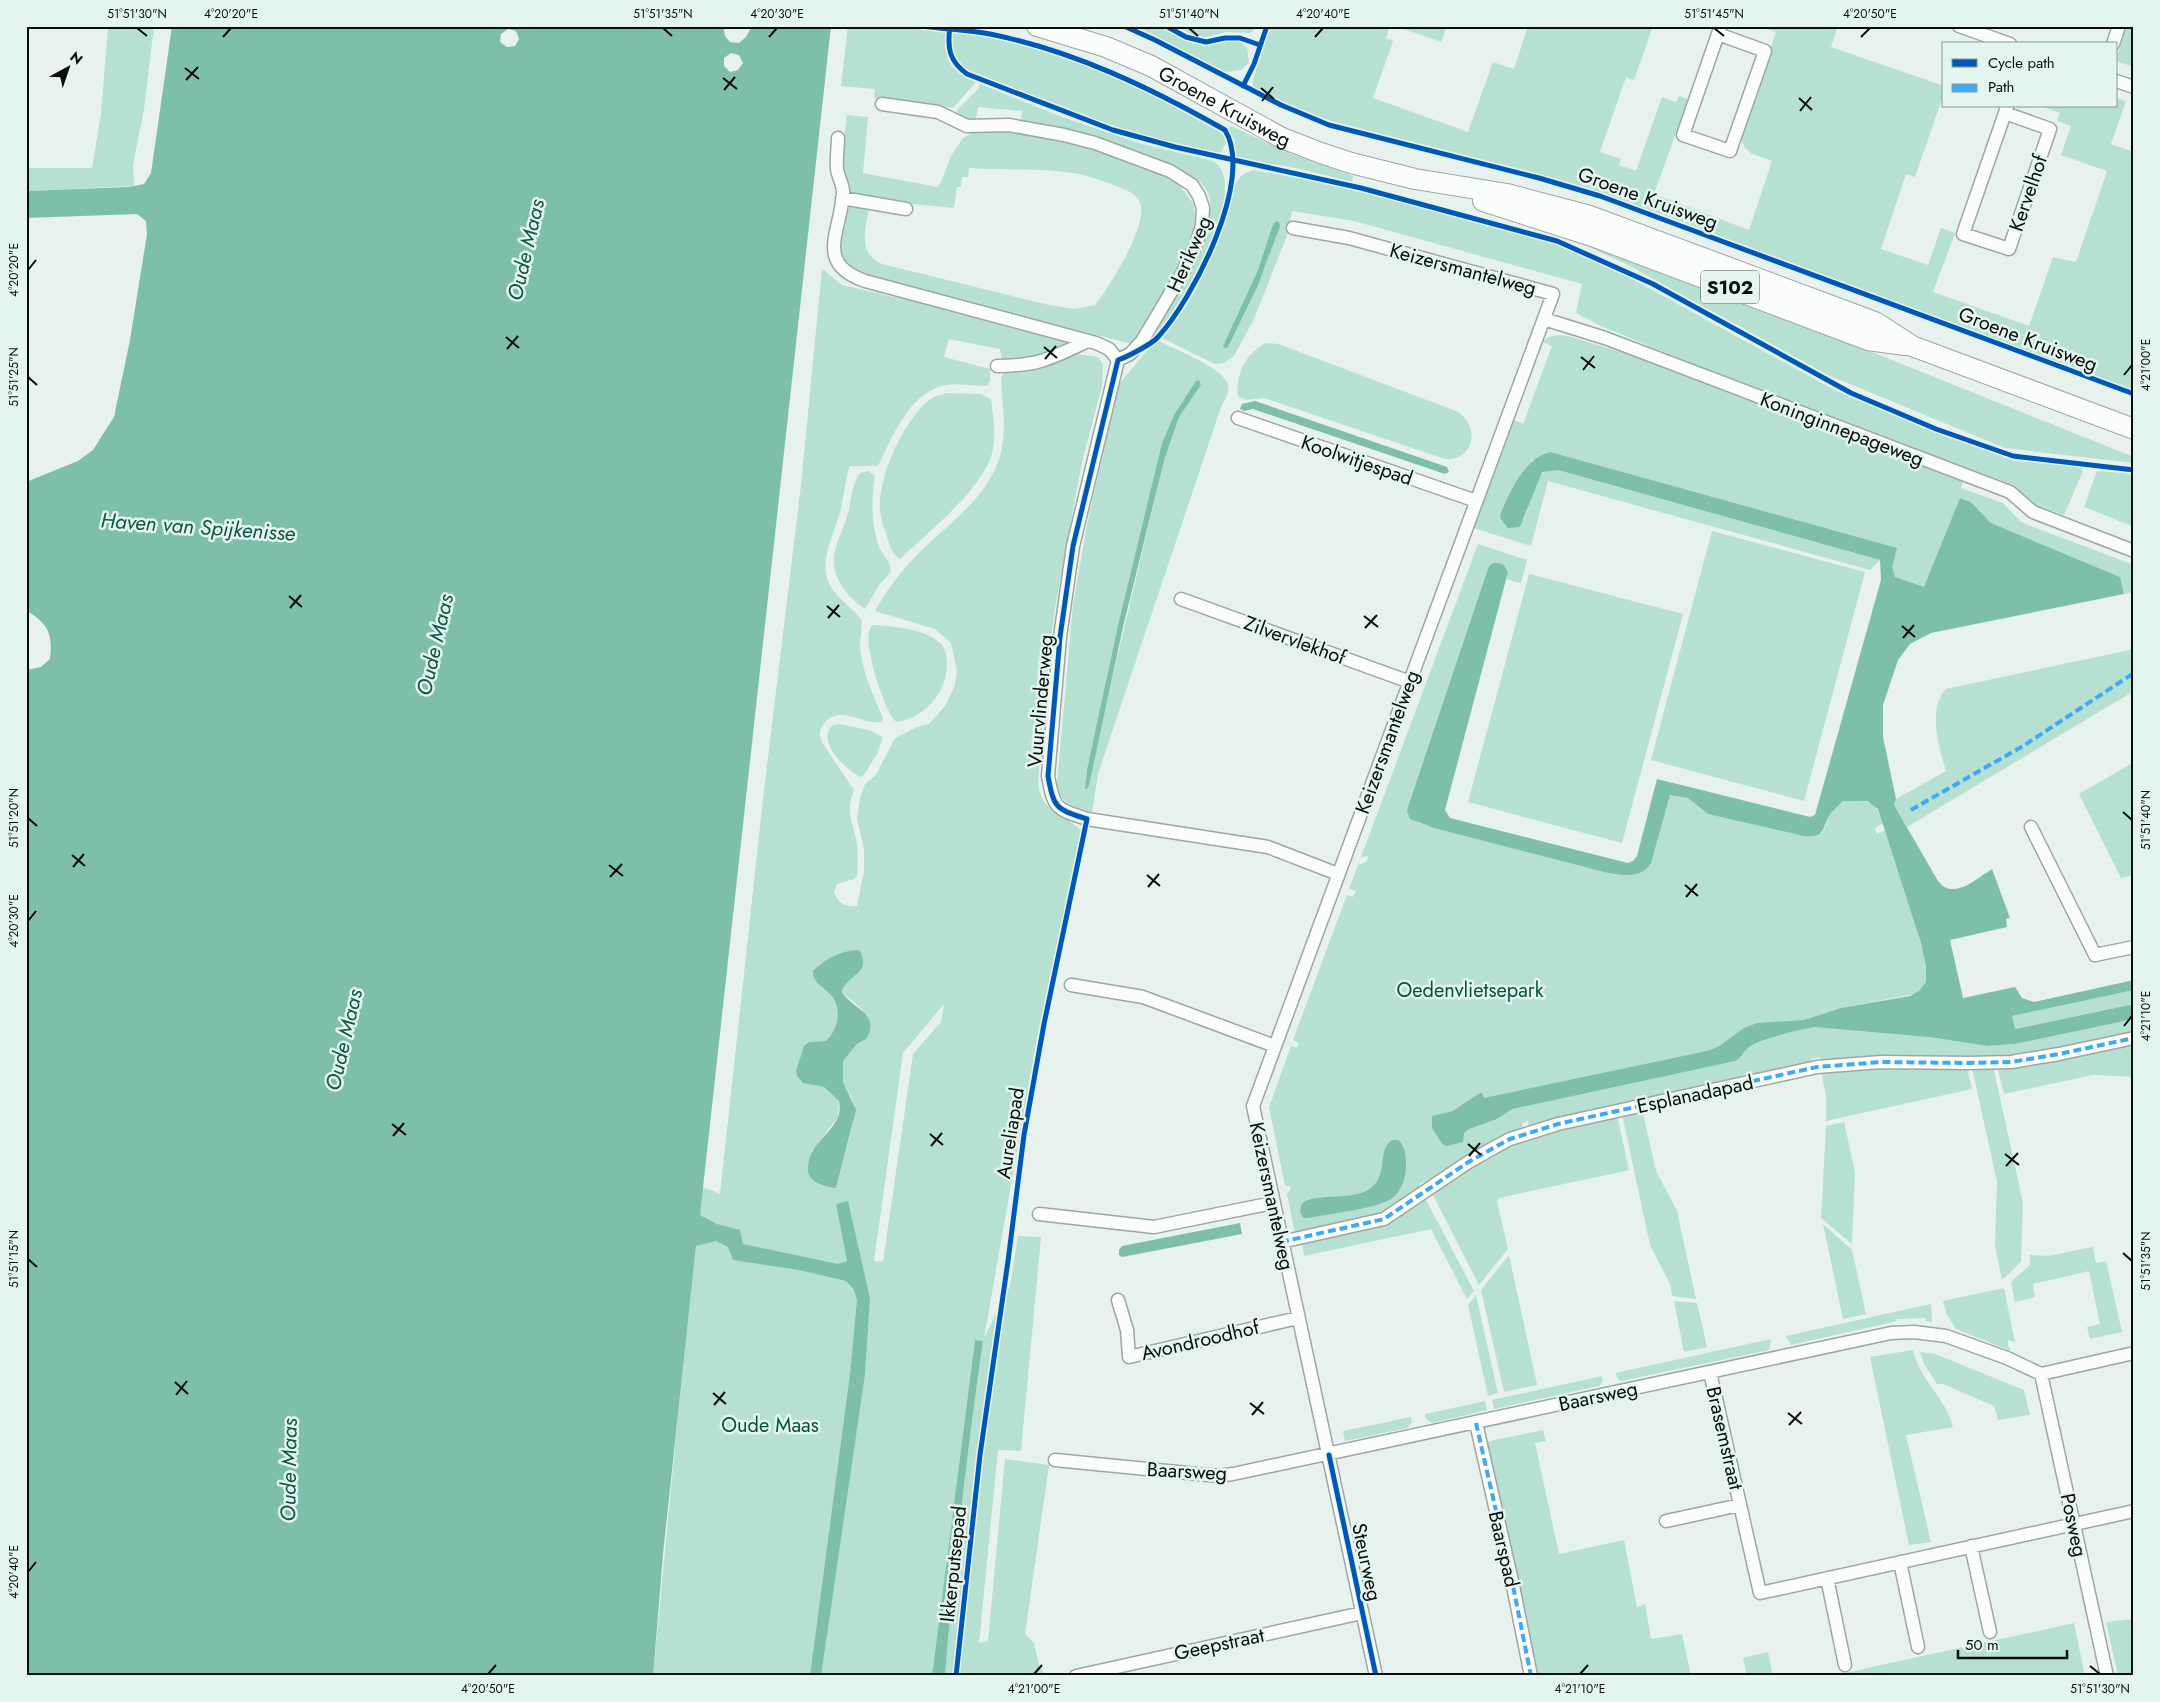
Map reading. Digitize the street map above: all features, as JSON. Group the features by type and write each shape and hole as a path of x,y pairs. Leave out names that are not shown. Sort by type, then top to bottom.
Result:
{"main road":[{"name":"Groene Kruisweg","path":"1037,26 1106,47 1151,66 1240,116 1302,147 1351,163 1415,179 1507,194 1590,216 1875,322 1912,346 2134,429"}],"street":[{"path":"1959,26 2004,42"},
{"path":"2114,42 2119,26"},
{"path":"1719,30 1765,51 1730,151 1683,135 1719,30"},
{"path":"2118,82 2134,87"},
{"name":"Herikweg","path":"882,104 932,111 967,126 995,125 1034,128 1096,144 1170,171 1192,185 1199,196 1203,208 1202,226 1196,244 1179,279 1142,341 1130,354 1118,360"},
{"name":"Kervelhof","path":"2006,110 2050,129 2009,250 1963,234 2006,110"},
{"path":"838,138 837,167 842,187 842,198 834,243 836,256 841,268 852,276 1088,341 1109,350 1118,360"},
{"path":"842,198 906,209"},
{"name":"Keizersmantelweg","path":"1293,228 1349,238 1553,294 1253,1106 1324,1442 1329,1454"},
{"name":"Koninginnepageweg","path":"1544,318 1606,338 2010,492 2033,512 2134,551"},
{"path":"997,366 1022,366 1045,361 1088,341"},
{"name":"Vuurvlinderweg","path":"1118,360 1073,546 1060,637 1048,776 1052,797 1060,810 1087,820 1268,847 1338,874"},
{"name":"Koolwitjespad","path":"1238,418 1476,501"},
{"name":"Zilvervlekhof","path":"1181,599 1410,682"},
{"path":"2032,827 2095,955 2134,947"},
{"path":"1071,985 1143,997 1275,1046"},
{"name":"Esplanadapad","path":"1281,1242 1384,1219 1467,1163 1495,1147 1518,1136 1558,1124 1817,1067 1871,1062 2011,1062 2134,1038"},
{"path":"1039,1214 1154,1227 1273,1203"},
{"name":"Avondroodhof","path":"1118,1300 1127,1330 1129,1357 1298,1318"},
{"name":"Baarsweg","path":"1055,1460 1218,1476 1476,1423 1872,1336 1914,1332 1946,1336 2007,1358 2042,1374"},
{"path":"2042,1374 2134,1353"},
{"name":"Brasemstraat","path":"1710,1372 1760,1593 2134,1511"},
{"name":"Posweg","path":"2042,1374 2107,1676"},
{"name":"Baarspad","path":"1476,1423 1512,1581 1531,1676"},
{"name":"Steurweg","path":"1329,1454 1376,1676"},
{"name":"Brasemstraat","path":"1666,1521 1740,1506"},
{"path":"1971,1546 1990,1632"},
{"path":"1900,1562 1918,1647"},
{"path":"1827,1578 1845,1665"},
{"name":"Geepstraat","path":"1076,1676 1362,1613"}],"green space":[{"path":"129,26 154,26 144,109 133,165 134,186 26,191 26,168 92,168 101,113 108,28 128,29"},
{"path":"848,26 946,26 945,46 949,61 959,73 976,82 953,108 874,98 875,89 841,86"},
{"path":"1134,26 1160,26 1185,40 1196,43 1209,44 1238,40 1247,48 1249,63 1241,70 1225,72"},
{"path":"1176,26 1259,26 1250,33 1227,32 1206,37 1193,35"},
{"path":"1271,26 1390,26 1386,38 1393,41 1373,98 1468,132 1493,62 1514,69 1528,26 1653,26 1634,80 1626,77 1600,152 1621,159 1619,165 1636,171 1662,97 1676,102 1679,96 1688,99 1654,194 1749,230 1772,161 1745,148 1741,137 1776,32 1758,26 1838,26 1831,47 1942,85 1942,99 1915,177 1906,174 1881,249 1928,265 1941,228 1955,233 1933,292 2029,326 2053,257 2076,262 2107,171 2061,155 2071,126 2057,121 2060,113 2046,108 2118,108 2118,99 2126,101 2111,144 2134,152 2134,391 1658,213 1575,184 1331,121 1302,111 1253,88 1253,79"},
{"path":"1396,26 1447,26 1441,42"},
{"path":"2126,26 2134,26 2134,67 2118,62 2118,54"},
{"path":"953,31 998,39 1043,51 1110,75 1152,95 1218,131 1224,136 1226,143 1221,152 1216,154 1163,141 1085,116 983,77 964,68 960,64 953,48"},
{"path":"980,84 1065,118 1142,144 1213,161 1223,174 1225,196 1207,251 1176,306 1149,340 1207,226 1210,215 1210,203 1205,188 1191,176 1155,159 1055,127 1021,123 1022,111 978,107 976,118 973,122 958,116 957,110 978,89"},
{"path":"847,115 868,117 863,173 937,187 951,156 963,138 972,133 998,131 1043,135 1091,148 1168,176 1179,185 1193,203 1196,221 1192,240 1183,261 1132,344 853,274 845,269 838,249 847,184 841,163","holes":["969,168 1051,171 1079,174 1111,184 1136,196 1141,208 1140,221 1135,237 1119,269 1095,305 1075,309 1049,305 882,264 868,252 865,236 871,200 954,208 957,187 961,187 962,177 968,177"]},
{"path":"1231,126 1289,153 1353,176 1352,182 1301,169 1238,158 1233,153 1235,142 1229,129"},
{"path":"1253,170 1313,181 1457,215 1573,250 1614,269 1838,392 2014,461 2079,466 2083,471 2064,515 2032,504 2014,485 1760,392 1601,326 1576,313 1582,284 1354,221 1292,211 1288,233 1254,319 1234,356 1224,363 1215,364 1162,338 1176,321 1198,285 1215,246 1234,185 1242,175","holes":["1280,223 1262,274 1228,347 1223,346 1258,270 1272,227"]},
{"path":"1565,236 1802,324 2134,457 2134,463 2005,448 1828,375 1628,265"},
{"name":"Oude Maas","path":"822,269 842,285 1023,327 1069,342 1054,351 1037,357 1002,359 1000,349 949,339 944,357 990,369 990,381 987,386 952,384 929,391 919,399 902,420 878,466 850,466 848,471 840,513 827,555 826,573 830,586 861,619 860,646 863,665 868,683 883,718 882,722 875,722 852,716 836,715 829,718 823,725 820,734 823,744 854,790 850,811 857,844 857,876 854,879 837,884 834,891 837,899 842,903 849,906 857,906 864,871 864,849 857,819 860,798 865,784 876,775 895,738 917,727 929,724 945,706 955,685 957,671 951,643 935,629 875,611 904,569 968,507 989,480 997,464 1002,447 1004,421 1001,378 1005,372 1042,367 1077,354 1098,357 1103,365 1102,386 1082,462 1055,608 1047,674 1038,784 1040,793 1048,806 1081,830 1035,1049 984,1338 1010,1286 1018,1236 1041,1237 1021,1451 998,1450 979,1643 988,1641 1005,1459 1049,1465 1025,1634 1034,1643 1039,1665 1045,1676 945,1676 961,1508 983,1341 975,1340 932,1676 653,1676 683,1363 703,1187 720,1194 763,799 801,485","holes":["858,973 845,983 842,992 863,1010 866,1039 857,1044 843,1061 843,1082 853,1101 853,1124 836,1188 812,1151 838,1117 839,1101 824,1087 812,1085 809,1042 826,1042 834,1031 838,1019 835,1000 818,984","944,1004 941,1022 913,1054 883,1262 874,1261 903,1053","848,1202 870,1298 836,1204"]},
{"path":"1558,335 1568,336 1647,360 1963,481 1961,488 2003,503 2020,521 2028,525 2134,565 2134,592 2124,594 2120,577 1991,523 1971,502 1960,498 1925,587 1904,582 1892,573 1896,548 1532,460 1503,509 1524,520 1539,476 1545,471 1558,470 1880,560 1870,570 1548,481 1531,546 1474,528 1514,420 1523,424 1552,346 1543,342 1549,337"},
{"path":"1159,341 1198,360 1218,372 1225,379 1228,391 1098,774 1092,812 1074,807 1065,801 1057,784 1073,605 1087,525 1118,385 1148,350","holes":["1197,380 1201,383 1179,417 1164,461 1107,700 1084,786 1118,625 1162,443 1174,415"]},
{"path":"1266,343 1278,344 1456,411 1469,426 1472,434 1471,442 1462,455 1445,459 1264,398 1246,400 1238,396 1238,380 1248,358"},
{"path":"947,393 980,394 991,399 994,430 993,449 988,464 968,493 900,559 891,548 881,517 881,494 888,464 902,434 920,409 929,400"},
{"path":"868,471 875,476 872,512 876,538 890,565 891,572 879,585 865,609 851,598 841,584 834,568 834,559 836,545 847,518 855,482 860,473"},
{"path":"2097,471 2134,474 2132,526 2084,507"},
{"path":"1712,531 1865,572 1804,801 1651,760"},
{"name":"Oedenvlietsepark","path":"1478,544 1527,560 1521,583 1506,579 1508,572 1418,823 1604,872 1652,857 1670,795 1688,798 1708,814 1822,833 1831,813 1843,801 1864,801 1877,809 1883,823 1875,828 1877,834 1885,830 1911,907 1923,951 1926,981 1922,989 1914,994 1841,1008 1822,1014 1929,1037 1987,1046 2015,1044 2134,1019 2134,1034 2014,1057 1821,1061 1820,1057 1811,1059 1811,1063 1529,1128 1528,1121 1522,1123 1523,1129 1427,1185 1425,1181 1419,1184 1420,1188 1389,1211 1295,1234 1287,1194 1290,1186 1285,1186 1269,1107 1291,1046 1297,1048 1299,1043 1293,1040 1347,895 1353,897 1356,891 1349,889 1358,865 1366,862 1369,856 1361,857"},
{"path":"1529,574 1683,614 1622,843 1468,802"},
{"path":"873,625 916,631 932,637 944,649 947,663 943,684 933,702 917,715 897,722 884,701 870,656 869,631"},
{"path":"2134,649 2134,691 1907,827 1894,805 1896,799 1946,771 1940,751 1936,718 1940,697 1946,689"},
{"path":"840,724 869,730 883,737 877,754 861,777 841,762 830,746 828,731 833,725"},
{"path":"2134,762 2134,875 2121,878 2079,794"},
{"path":"2134,990 2134,1004 2014,1029 2012,1016"},
{"path":"2134,1042 2134,1077 2093,1075 2004,1094 1997,1066"},
{"path":"1993,1066 2023,1203 2021,1262 2002,1280 1995,1246 1997,1182 1972,1068"},
{"path":"1857,1067 1967,1068 1972,1089 1826,1121 1826,1096 1821,1071"},
{"path":"1642,1109 1656,1171 1677,1211 1696,1299 1672,1296 1670,1284 1650,1245 1622,1114"},
{"path":"1617,1115 1629,1170 1499,1198 1497,1201 1508,1249 1479,1285 1432,1193 1476,1162 1515,1142"},
{"path":"1844,1122 1855,1172 1852,1244 1821,1218 1826,1126"},
{"path":"1425,1198 1474,1291 1467,1299 1431,1229 1304,1256 1302,1242"},
{"path":"1823,1224 1852,1250 1866,1314 1843,1319"},
{"path":"2093,1247 2096,1263 2106,1261 2122,1332 2090,1339 2087,1327 2100,1324 2089,1271 2033,1284 2035,1297 2015,1302 2011,1282 2030,1265 2030,1255 2048,1256"},
{"path":"1509,1255 1537,1385 1504,1392 1481,1290"},
{"path":"2004,1288 2015,1342 2008,1340 2011,1351 1956,1329 1947,1315 1943,1301"},
{"path":"1476,1295 1498,1393 1488,1396 1468,1305"},
{"path":"1674,1301 1697,1303 1707,1347 1684,1352"},
{"path":"1931,1304 1932,1322 1926,1321 1926,1318 1896,1319 1897,1321 1791,1345 1786,1336"},
{"path":"1771,1339 1769,1350 1621,1381 1617,1378 1616,1373"},
{"path":"1913,1350 1921,1370 1945,1407 1953,1427 1906,1435 1931,1542 1909,1545 1870,1357"},
{"path":"1920,1352 1935,1354 2024,1390 2030,1415 1998,1420 1994,1406 1943,1384 1937,1384 1924,1364"},
{"path":"1602,1376 1603,1381 1599,1386 1494,1409 1492,1400"},
{"path":"1485,1401 1487,1410 1432,1423 1426,1419 1425,1414"},
{"path":"1411,1417 1412,1422 1407,1428 1345,1441 1343,1431"},
{"path":"1543,1430 1546,1441 1535,1443 1559,1554 1624,1540 1637,1607 1645,1604 1651,1639 1682,1634 1691,1676 1537,1676 1486,1442"},
{"path":"2134,1619 2134,1676 2118,1676 2106,1622"},
{"path":"2074,1623 2085,1676 1831,1676"},
{"path":"1768,1652 1773,1676 1747,1676 1743,1658"}],"water":[{"path":"172,26 723,26 725,36 730,42 739,43 746,37 752,26 831,26 700,1215 717,1224 740,1230 743,1244 838,1264 847,1261 836,1204 848,1201 870,1298 865,1374 821,1676 810,1676 850,1374 857,1300 853,1288 846,1281 799,1270 733,1260 728,1247 716,1241 696,1246 663,1554 653,1676 26,1676 26,670 41,667 50,659 51,642 44,625 26,610 26,482 78,461 93,450 114,417 130,340 147,234 146,221 137,214 26,218 26,191 129,187 144,184 151,173","holes":["508,29 516,31 519,39 515,46 507,47 500,42 501,34","731,53 739,55 743,63 738,70 730,72 724,66 724,58"]},
{"path":"1279,221 1280,226 1258,285 1228,347 1224,348 1223,346 1258,270 1272,227 1275,222"},
{"path":"1199,380 1201,385 1179,417 1164,461 1123,627 1089,785 1085,789 1087,770 1118,625 1162,443 1174,415 1196,381"},
{"path":"1255,401 1447,467 1449,472 1445,474 1253,409 1244,411 1240,409 1242,404"},
{"path":"1550,452 1897,548 1892,567 1895,577 1924,587 1960,498 1971,502 1991,523 2120,577 2124,594 1931,633 1910,644 1898,660 1883,705 1883,737 1896,799 1894,805 1938,881 1944,887 1957,889 1992,869 2010,918 2006,919 2007,927 1950,940 1963,998 2015,987 2022,998 2034,1002 2134,980 2134,990 2012,1016 2015,1029 2134,1004 2134,1019 2015,1044 1987,1046 1929,1037 1809,1028 1754,1044 1735,1061 1512,1109 1497,1119 1469,1129 1464,1133 1463,1142 1447,1146 1443,1145 1432,1128 1432,1116 1453,1111 1480,1093 1482,1093 1484,1098 1707,1051 1718,1047 1744,1028 1757,1023 1804,1020 1841,1008 1910,996 1919,991 1926,982 1926,967 1921,943 1878,809 1867,801 1843,801 1831,813 1820,833 1804,836 1708,814 1688,798 1670,795 1651,863 1642,872 1630,875 1604,872 1434,828 1410,819 1407,811 1409,804 1488,569 1491,565 1497,563 1504,565 1508,572 1445,810 1450,818 1628,863 1637,856 1657,779 1810,817 1815,815 1881,580 1880,560 1558,470 1542,472 1520,527 1508,528 1500,518 1514,486 1533,461 1541,455"},
{"path":"857,950 860,951 863,965 861,970 844,986 842,992 846,998 868,1017 870,1030 866,1039 857,1044 843,1061 843,1082 856,1110 836,1188 834,1188 820,1184 812,1179 808,1166 813,1151 835,1124 840,1109 839,1101 824,1087 803,1083 797,1076 796,1071 804,1046 809,1042 826,1041 834,1031 838,1019 835,1001 817,982 813,971 833,956"},
{"path":"1392,1140 1398,1140 1402,1145 1405,1151 1406,1162 1404,1179 1401,1188 1395,1196 1384,1203 1374,1206 1303,1218 1300,1211 1301,1205 1306,1201 1321,1197 1360,1193 1375,1185 1379,1178 1387,1144"},
{"path":"1240,1223 1242,1234 1122,1257 1119,1255 1119,1250 1122,1246"},
{"path":"975,1340 983,1341 961,1508 945,1676 932,1676"}],"marked path":[{"path":"1911,810 2023,746 2134,673"},
{"path":"1281,1242 1384,1219 1467,1163 1495,1147 1510,1139 1558,1124 1817,1067 1881,1062 2011,1062 2134,1038"},
{"path":"1476,1423 1512,1581 1531,1676"}],"cycle path":[{"name":"Aureliapad","path":"922,26 990,34 1052,50 1082,61 1140,86 1225,130 1232,151 1232,178 1226,207 1216,238 1187,296 1155,340 1118,360 1073,546 1060,637 1048,776 1052,795 1058,806 1069,813 1087,819 1044,1024 1024,1135 980,1455 956,1676"},
{"path":"950,26 949,47 953,59 967,74 1113,130 1175,147 1361,188 1557,241 1653,284 1851,393 1936,429 2013,456 2134,470"},
{"path":"1124,26 1281,105 1329,125 1539,178 1600,196 2134,394"},
{"path":"1166,26 1186,37 1206,42 1225,38 1240,38 1260,45"},
{"path":"1243,86 1254,64 1267,26"},
{"path":"1329,1455 1376,1676"}],"water label":[{"name":"Haven van Spijkenisse","path":"198,527"}]}
